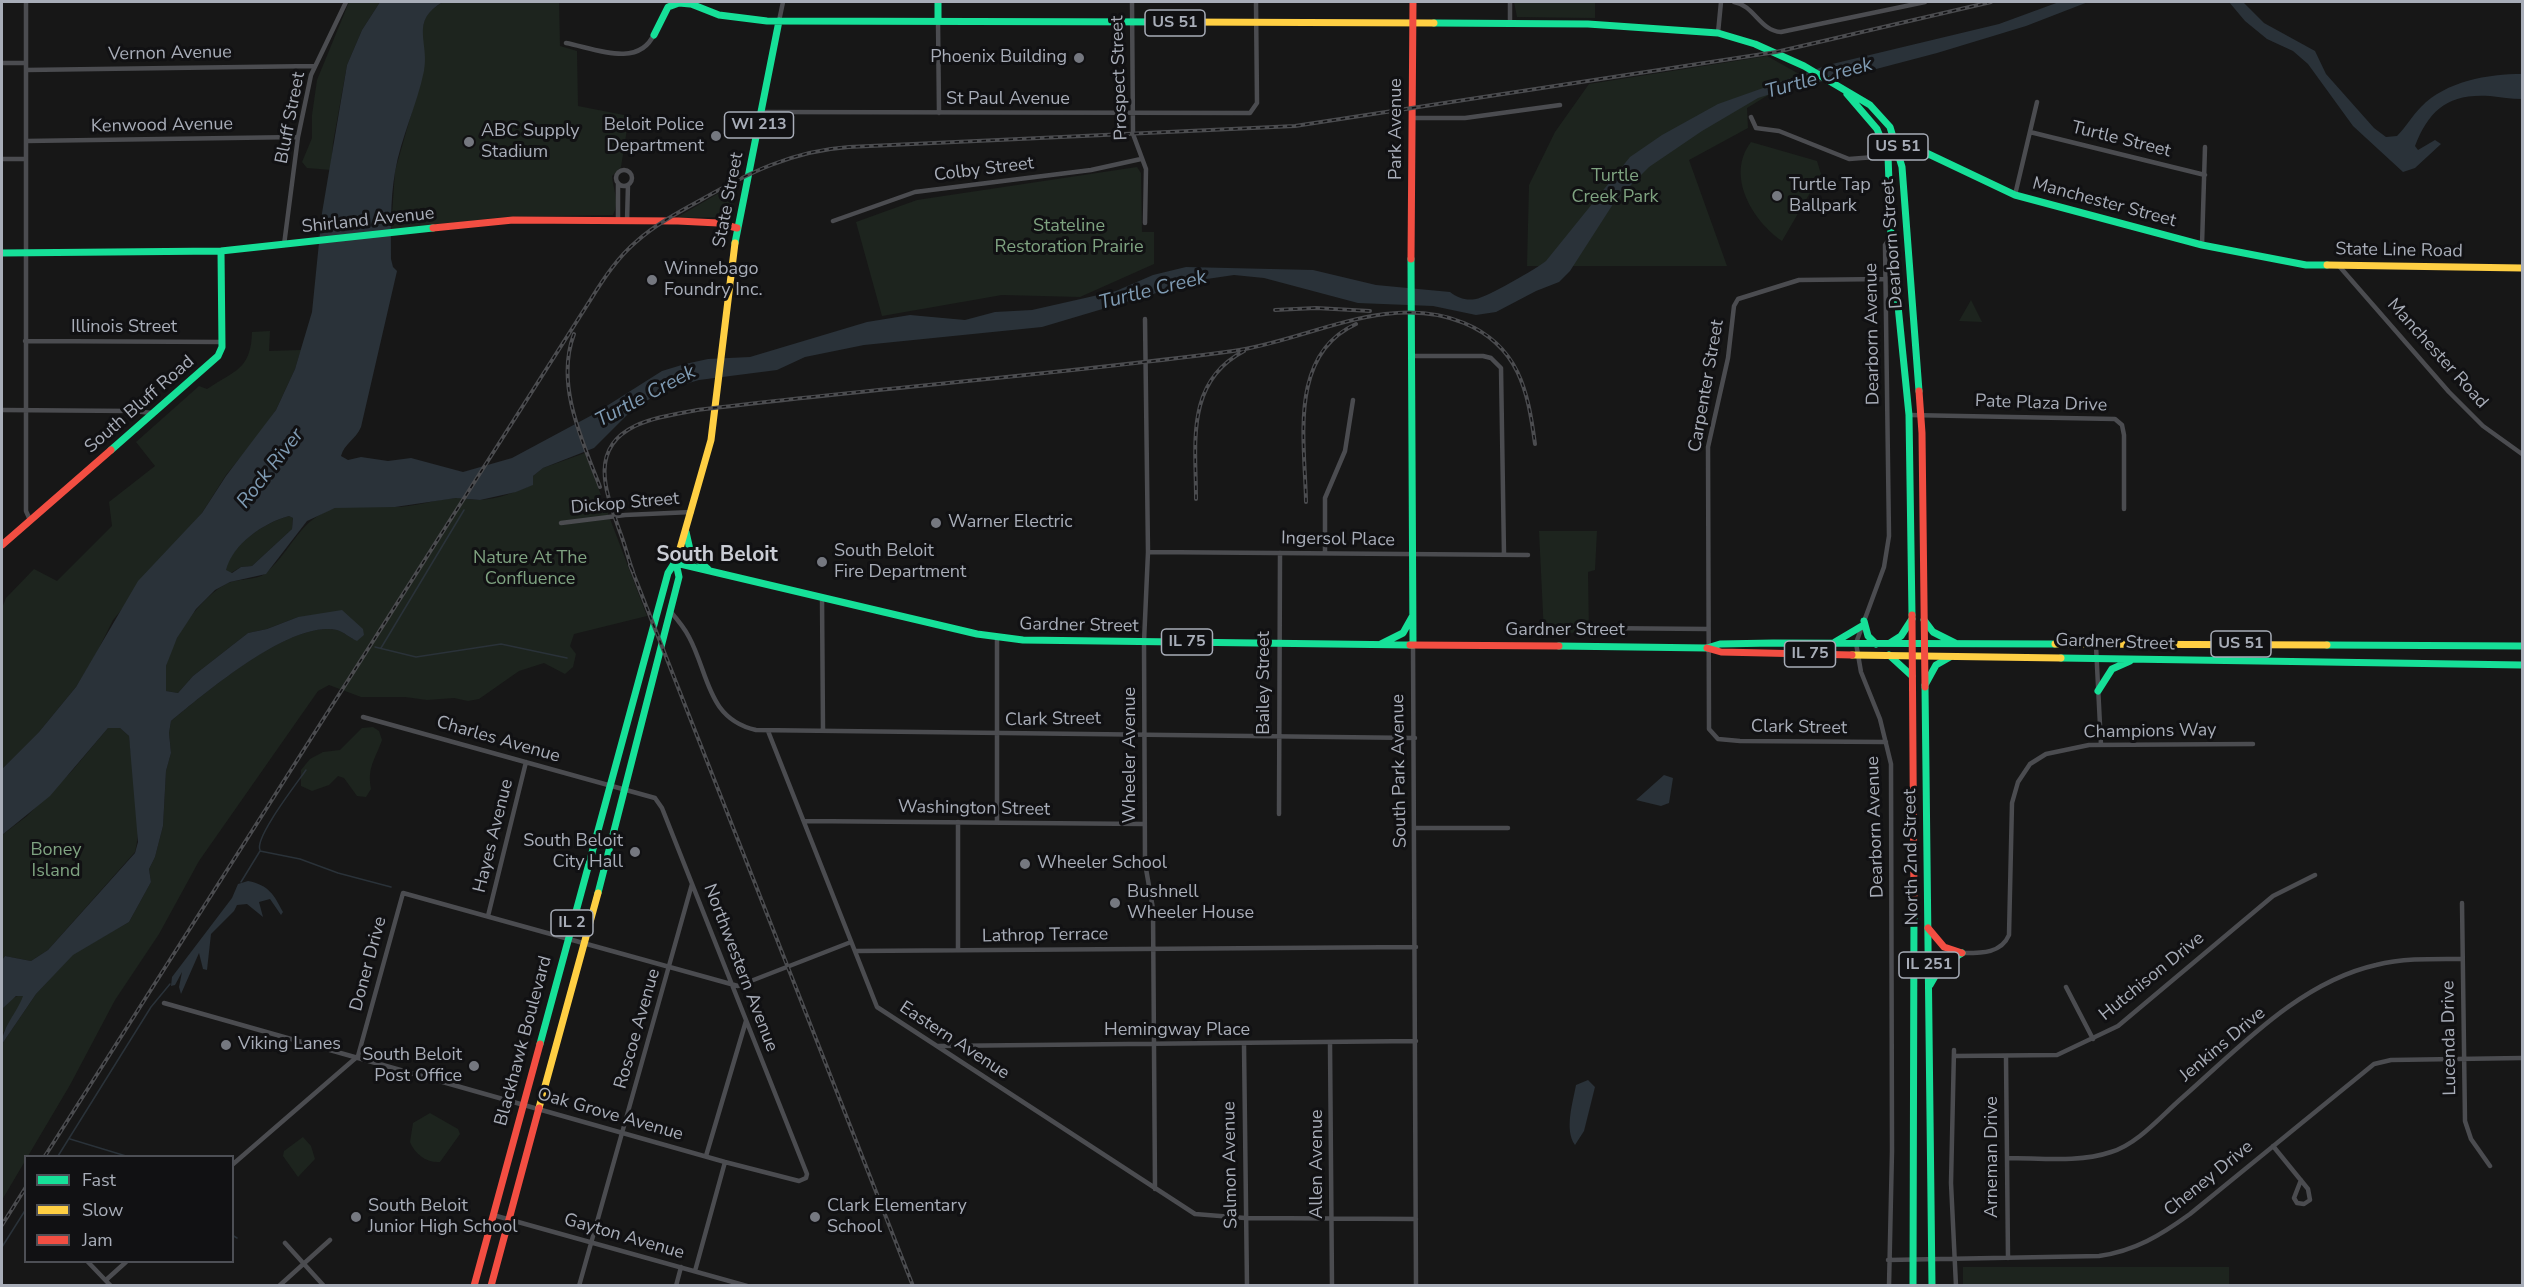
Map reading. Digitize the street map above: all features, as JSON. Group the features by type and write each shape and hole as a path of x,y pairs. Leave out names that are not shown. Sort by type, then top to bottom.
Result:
{"main road":[{"path":"652,38 668,7 679,3 688,3 706,11 740,18 779,21 938,21 938,2"},
{"name":"Park Avenue","path":"1411,256 1413,2"},
{"name":"State Street","path":"732,263 779,21"},
{"name":"US 51","path":"938,21 1614,25 1737,36 1802,66 1839,87"},
{"name":"Dearborn Street","path":"1839,87 1862,99 1882,116 1899,149 1921,415"},
{"name":"Dearborn Street","path":"1839,87 1861,107 1877,129 1888,156 1891,236 1909,415"},
{"path":"1888,156 1899,149"},
{"name":"Manchester Street","path":"1899,149 1918,149 2014,195 2202,245 2275,261"},
{"name":"Manchester Street","path":"1888,156 1931,155"},
{"name":"Shirland Avenue","path":"2,253 221,251 513,220 718,223 737,228"},
{"path":"221,251 222,342"},
{"name":"South Park Avenue","path":"1411,256 1413,645"},
{"name":"State Line Road","path":"2275,261 2338,266 2523,268"},
{"name":"Blackhawk Boulevard","path":"474,1286 668,573 676,563 711,440 732,263"},
{"name":"South Bluff Road","path":"2,545 215,360 221,350 222,342"},
{"name":"US 51","path":"1909,415 1913,655"},
{"name":"US 51","path":"1921,415 1924,620"},
{"path":"686,532 691,554 709,570"},
{"name":"Blackhawk Boulevard","path":"491,1286 626,788 679,577 676,563"},
{"name":"Gardner Street","path":"676,563 997,638 1144,642 1707,648 1721,652 1856,655 2523,665"},
{"path":"1381,645 1403,633 1414,615"},
{"path":"1889,644 1901,636 1912,618"},
{"path":"1924,620 1933,632 1959,644"},
{"name":"IL 251","path":"1924,620 1924,644"},
{"path":"1832,643 1863,623 1868,636 1876,644"},
{"name":"Gardner Street","path":"1707,648 1720,644 1742,643 2523,646"},
{"name":"North 2nd Street","path":"1924,644 1932,1286"},
{"path":"1889,655 1905,667 1913,678"},
{"name":"North 2nd Street","path":"1913,655 1913,1286"},
{"path":"1925,687 1936,665 1954,656"},
{"path":"2098,691 2112,669 2136,658"},
{"path":"1928,928 1944,946 1962,953"},
{"path":"1930,986 1941,966 1962,953"}],"street":[{"path":"26,2 25,410 26,511 30,520"},
{"name":"Bluff Street","path":"284,245 298,137 315,66 346,2"},
{"path":"566,43 626,54 635,52 652,38 659,16 668,2"},
{"name":"State Street","path":"779,21 783,2"},
{"name":"Prospect Street","path":"1132,2 1132,134 1146,174 1145,223"},
{"path":"1256,2 1256,23"},
{"path":"1510,2 1510,23"},
{"path":"1718,33 1721,2"},
{"path":"1734,2 1746,5 1771,30 1781,32 1925,2"},
{"path":"938,21 939,113"},
{"name":"St Paul Avenue","path":"761,112 1133,114 1229,113 1253,110 1257,103 1256,23"},
{"path":"2,63 26,63"},
{"name":"Vernon Avenue","path":"26,70 315,66"},
{"path":"2014,195 2037,102"},
{"path":"1413,118 1465,118 1560,105"},
{"path":"1751,117 1756,128 1779,131 1849,159 1888,156"},
{"name":"Turtle Street","path":"2030,132 2205,175"},
{"name":"Kenwood Avenue","path":"26,141 298,137"},
{"path":"2202,245 2205,147"},
{"path":"2,159 26,159"},
{"name":"Colby Street","path":"833,221 915,192 1091,170 1141,159"},
{"path":"618,221 616,175 624,169 632,175 628,184 627,221"},
{"path":"618,183 628,184"},
{"name":"Dearborn Avenue","path":"1889,1286 1892,1151 1891,765 1886,742 1856,655 1856,643 1884,567 1889,536 1885,245 1891,236"},
{"name":"Manchester Road","path":"2338,266 2483,426 2523,454"},
{"name":"Carpenter Street","path":"1712,736 1708,727 1708,447 1718,406 1732,318 1738,299 1785,282 1799,280 1885,279"},
{"name":"Wheeler Avenue","path":"1145,319 1148,552 1144,642 1144,824 1145,864 1154,909 1155,1189"},
{"name":"Illinois Street","path":"25,341 222,342"},
{"path":"1412,356 1483,356 1496,361 1503,374 1504,555"},
{"path":"1325,554 1325,498 1345,451 1353,400"},
{"path":"2,410 132,411 155,414"},
{"name":"Pate Plaza Drive","path":"1909,415 2115,419 2123,429 2124,509"},
{"name":"Dickop Street","path":"561,523 625,515 692,512"},
{"name":"Ingersol Place","path":"1148,552 1528,555"},
{"name":"Bailey Street","path":"1279,814 1280,553"},
{"path":"822,597 823,731"},
{"name":"Clark Street","path":"670,610 690,638 717,705 729,719 746,727 768,731 1278,734 1414,738"},
{"path":"1592,628 1708,629"},
{"path":"997,638 997,822"},
{"name":"South Park Avenue","path":"1413,645 1416,828 1416,1286"},
{"path":"2096,646 2101,745"},
{"name":"Charles Avenue","path":"363,717 626,788"},
{"name":"Eastern Avenue","path":"768,731 877,1007 1194,1214 1245,1218"},
{"name":"Clark Street","path":"1712,736 1722,740 1740,741 1886,742"},
{"name":"Champions Way","path":"1962,953 1996,949 2002,946 2009,935 2013,803 2018,782 2030,764 2046,754 2101,745 2253,744"},
{"name":"Hayes Avenue","path":"488,916 526,762"},
{"name":"Northwestern Avenue","path":"626,788 652,796 659,802 807,1174 806,1178"},
{"name":"Washington Street","path":"804,821 1144,824"},
{"path":"958,822 958,950"},
{"path":"1416,828 1508,828"},
{"name":"Hutchison Drive","path":"1957,1259 1951,1183 1954,1053 2006,1057 2057,1054 2093,1039 2118,1026 2273,896 2315,875"},
{"name":"Roscoe Avenue","path":"579,1286 692,883"},
{"name":"Doner Drive","path":"358,1056 403,893 488,916"},
{"name":"Lucenda Drive","path":"2462,903 2465,1121 2471,1139 2490,1166"},
{"path":"488,916 732,984 746,985 851,942"},
{"name":"Lathrop Terrace","path":"855,951 1416,947"},
{"name":"Jenkins Drive","path":"2007,1158 2080,1158 2112,1152 2136,1137 2236,1050 2312,991 2344,975 2376,965 2406,960 2462,959"},
{"path":"2066,987 2093,1039"},
{"name":"Oak Grove Avenue","path":"164,1003 358,1056 725,1162 799,1180 806,1178"},
{"path":"706,1156 746,1021"},
{"name":"Hemingway Place","path":"937,1046 1244,1045 1416,1041"},
{"name":"Allen Avenue","path":"1330,1043 1332,1286"},
{"name":"Salmon Avenue","path":"1244,1045 1246,1286"},
{"path":"234,1164 358,1056"},
{"name":"Arneman Drive","path":"2006,1057 2008,1258"},
{"name":"Cheney Drive","path":"1888,1260 2099,1256 2141,1245 2190,1214 2374,1064 2391,1060 2523,1058"},
{"path":"2273,1146 2301,1180 2310,1193 2310,1200 2304,1204 2297,1203 2294,1198 2301,1180"},
{"path":"695,1271 725,1162"},
{"name":"Gayton Avenue","path":"493,1215 747,1286"},
{"path":"1245,1218 1416,1219"},
{"path":"279,1286 330,1240"},
{"path":"285,1243 324,1286"},
{"path":"1956,1286 1957,1259"},
{"path":"89,1263 111,1286"},
{"path":"106,1280 125,1263"},
{"path":"676,1286 681,1267"}],"green space":[{"path":"349,2 380,2 362,30 347,65 333,143 331,170 307,168 302,162 312,138 312,115 317,80"},
{"path":"443,2 559,2 560,46 577,51 578,106 629,116 621,167 612,176 616,200 613,215 504,217 391,230 395,171 424,69 421,36 425,18 431,10"},
{"path":"1514,2 1595,2 1595,18 1517,17"},
{"name":"Turtle Creek Park","path":"1767,56 1801,75 1747,108 1748,128 1689,160 1727,266 1527,266 1529,185 1555,132 1589,84"},
{"name":"Turtle Tap Ballpark","path":"1751,142 1817,161 1821,174 1782,241 1761,222 1746,197 1741,169 1744,155"},
{"name":"Stateline Restoration Prairie","path":"1137,167 1141,173 1142,232 1154,232 1154,264 1080,297 1002,295 882,316 856,222 917,200"},
{"path":"738,182 732,211 728,217 676,218"},
{"path":"1971,300 1982,322 1959,321"},
{"path":"270,331 269,351 301,350 276,410 226,475 202,513 113,620 76,687 39,732 2,769 2,608 6,598 34,569 57,581 112,526 109,502 155,466 136,442 199,386 207,389 240,367 249,354 252,332"},
{"name":"Nature At The Confluence","path":"585,453 647,616 574,634 570,646 576,654 573,667 565,674 544,663 519,671 479,699 468,701 454,698 427,700 405,697 361,697 329,685 318,691 199,861 159,934 115,1000 70,1085 29,1155 24,1155 24,1163 2,1200 2,1044 36,994 73,954 129,922 151,882 149,869 155,857 163,826 166,771 171,753 169,733 171,721 226,677 273,647 296,636 318,630 337,630 353,639 364,635 298,617 267,629 248,633 193,676 178,693 166,691 167,662 173,646 193,614 216,590 228,583 259,577 267,572 305,527 323,513 349,505 402,507 449,499 493,498 532,485 533,476 543,468"},
{"path":"289,516 293,518 292,529 252,566 241,567 229,574 225,570 235,552 250,536 259,529"},
{"path":"1539,531 1597,531 1595,570 1588,572 1589,632 1544,634"},
{"path":"373,727 379,731 382,740 372,764 371,789 366,797 357,796 344,778 338,776 329,785 312,791 301,786 301,770 310,759 323,752 340,750 362,728"},
{"name":"Boney Island","path":"108,728 120,728 129,736 138,810 135,852 48,950 31,961 5,956 2,960 2,835 27,816 71,772"},
{"path":"22,994 24,996 18,1012 2,1034 2,1009 11,999"},
{"path":"430,1113 458,1129 460,1134 440,1162 422,1157 410,1142 413,1123"},
{"path":"303,1137 311,1146 315,1159 298,1177 283,1156 284,1151"},
{"path":"1963,1267 2229,1267 2229,1285 1963,1285"}],"water":[{"path":"380,2 443,2 433,9 424,25 424,71 401,146 393,183 391,259 397,271 361,427 341,456 348,460 361,457 388,461 411,458 463,472 512,458 594,414 662,371 685,364 708,359 750,357 867,322 910,315 965,320 995,312 1032,310 1116,291 1153,275 1186,267 1313,270 1376,285 1450,292 1469,300 1476,299 1490,294 1546,261 1630,157 1662,135 1718,104 1828,65 1999,24 2059,2 2088,2 2026,26 1937,53 1842,78 1799,85 1758,98 1702,131 1649,167 1615,201 1570,271 1559,282 1496,312 1476,315 1433,306 1358,303 1264,278 1234,275 1200,280 1042,327 864,345 805,357 777,370 699,380 662,391 631,411 594,448 543,468 533,476 533,485 516,492 480,500 456,498 395,507 335,508 307,521 266,574 230,582 215,590 196,609 177,638 166,666 166,691 178,693 193,676 248,633 267,629 298,617 342,610 363,629 364,635 357,641 337,630 318,630 297,636 250,661 171,721 169,733 171,753 166,771 163,826 155,857 149,869 151,882 129,922 73,955 36,994 2,1044 4,1032 23,996 16,996 2,1009 2,960 5,956 31,961 48,950 135,853 138,842 129,736 120,728 108,728 50,796 2,835 2,769 39,732 76,687 138,581 202,513 226,476 276,410 295,369 312,312 322,213 347,65 362,30","holes":["289,516 293,518 292,529 252,566 241,567 232,573 226,570 242,543 259,529 279,519"]},
{"path":"2229,2 2243,2 2264,23 2315,51 2326,74 2374,128 2386,137 2397,136 2431,98 2468,81 2522,74 2522,99 2490,96 2463,97 2442,106 2427,123 2415,146 2418,150 2435,140 2441,144 2415,168 2403,172 2353,126 2308,64 2293,51 2267,39 2245,21"},
{"path":"1664,775 1673,778 1669,803 1661,806 1636,800"},
{"path":"248,881 266,888 283,912 281,915 270,899 259,902 263,917 247,904 237,905 211,934 207,970 203,969 199,953 181,994 179,987 182,972 175,985 171,986 172,977 232,898 238,884"},
{"path":"1588,1080 1595,1087 1584,1131 1575,1145 1570,1132 1573,1099 1576,1085"}],"waterway":[{"path":"381,648 464,510"},
{"path":"375,647 416,657 501,644 567,658"},
{"path":"260,850 263,834 306,770"},
{"path":"241,882 260,851 300,859 338,873 391,887"},
{"path":"59,1155 151,1007 170,984"},
{"path":"70,1139 123,1155"},
{"path":"2,1247 24,1212"}],"railway":[{"path":"46,1155 601,283 630,247 674,215 771,165 789,158 828,149 1295,126 1776,52 1991,2"},
{"path":"1275,310 1316,308 1370,311"},
{"path":"633,572 606,488 606,460 611,447 620,436 635,426 658,418 697,410 1233,351 1261,346 1348,321 1406,312 1435,315 1464,323 1497,344 1509,357 1518,372 1529,406 1535,444"},
{"path":"1306,502 1303,427 1310,378 1319,356 1334,338 1356,324"},
{"path":"574,334 569,353 569,392 579,431 600,487"},
{"path":"1196,499 1196,436 1203,397 1212,379 1225,364 1244,351"},
{"path":"630,565 913,1286"},
{"path":"2,1225 24,1190"}],"traffic: fast":[{"path":"686,2 719,15 767,21 1179,22"},
{"path":"938,2 938,21"},
{"path":"654,35 668,7 679,3 690,4"},
{"path":"735,243 779,21"},
{"path":"1434,23 1588,24 1718,33 1755,44 1804,66 1870,105 1890,127 1902,167 1919,391"},
{"path":"1847,94 1877,129 1888,156 1891,236 1909,415 1912,615"},
{"path":"1888,156 1899,149 1918,149 2015,195 2202,245 2306,265 2327,265"},
{"path":"1897,157 1927,155"},
{"path":"2,253 221,251 433,228"},
{"path":"111,450 218,356 222,347 221,251"},
{"path":"1411,259 1413,645"},
{"path":"686,532 691,554 708,569"},
{"path":"540,1044 668,573 677,559"},
{"path":"676,563 977,634 1023,640 1410,645"},
{"path":"598,893 679,577 676,563"},
{"path":"1381,644 1403,633 1412,617"},
{"path":"1890,643 1901,636 1912,619"},
{"path":"1924,620 1933,632 1955,643"},
{"path":"1864,621 1868,636 1876,644"},
{"path":"1835,642 1862,626"},
{"path":"1559,646 1707,648 1720,644 1773,643 2055,644"},
{"path":"2327,645 2522,646"},
{"path":"1889,655 1912,676"},
{"path":"1925,685 1936,665 1950,657"},
{"path":"2061,658 2522,665"},
{"path":"2098,691 2112,669 2130,661"},
{"path":"1925,687 1932,1286"},
{"path":"1913,1286 1914,903"},
{"path":"1930,985 1941,966 1962,953"}],"traffic: slow":[{"path":"1179,22 1434,23"},
{"path":"677,559 711,440 735,243"},
{"path":"2327,265 2522,268"},
{"path":"2055,644 2327,645"},
{"path":"1852,655 2061,658"},
{"path":"539,1108 598,893"}],"traffic: jam":[{"path":"1411,259 1413,2"},
{"path":"433,228 513,220 678,221 718,223 737,228"},
{"path":"1919,391 1922,433 1925,687"},
{"path":"2,545 111,450"},
{"path":"1912,615 1914,903"},
{"path":"1410,645 1559,646"},
{"path":"1707,648 1721,652 1852,655"},
{"path":"1928,928 1944,947 1962,953"},
{"path":"474,1286 540,1044"},
{"path":"491,1286 539,1108"}],"place":[{"name":"Phoenix Building","path":"1079,58"},
{"name":"Beloit Police Department","path":"716,136"},
{"name":"ABC Supply Stadium","path":"469,142"},
{"name":"Turtle Tap Ballpark","path":"1777,196"},
{"name":"Winnebago Foundry Inc.","path":"652,280"},
{"name":"Warner Electric","path":"936,523"},
{"name":"South Beloit Fire Department","path":"822,562"},
{"name":"South Beloit City Hall","path":"635,852"},
{"name":"Wheeler School","path":"1025,864"},
{"name":"Bushnell Wheeler House","path":"1115,903"},
{"name":"Viking Lanes","path":"226,1045"},
{"name":"South Beloit Post Office","path":"474,1066"},
{"name":"South Beloit Junior High School","path":"356,1217"},
{"name":"Clark Elementary School","path":"815,1217"}],"district":[{"name":"South Beloit","path":"717,556"}],"water label":[{"name":"Turtle Creek","path":"1819,79"},
{"name":"Turtle Creek","path":"1153,291"},
{"name":"Turtle Creek","path":"646,397"},
{"name":"Rock River","path":"271,469"}]}
